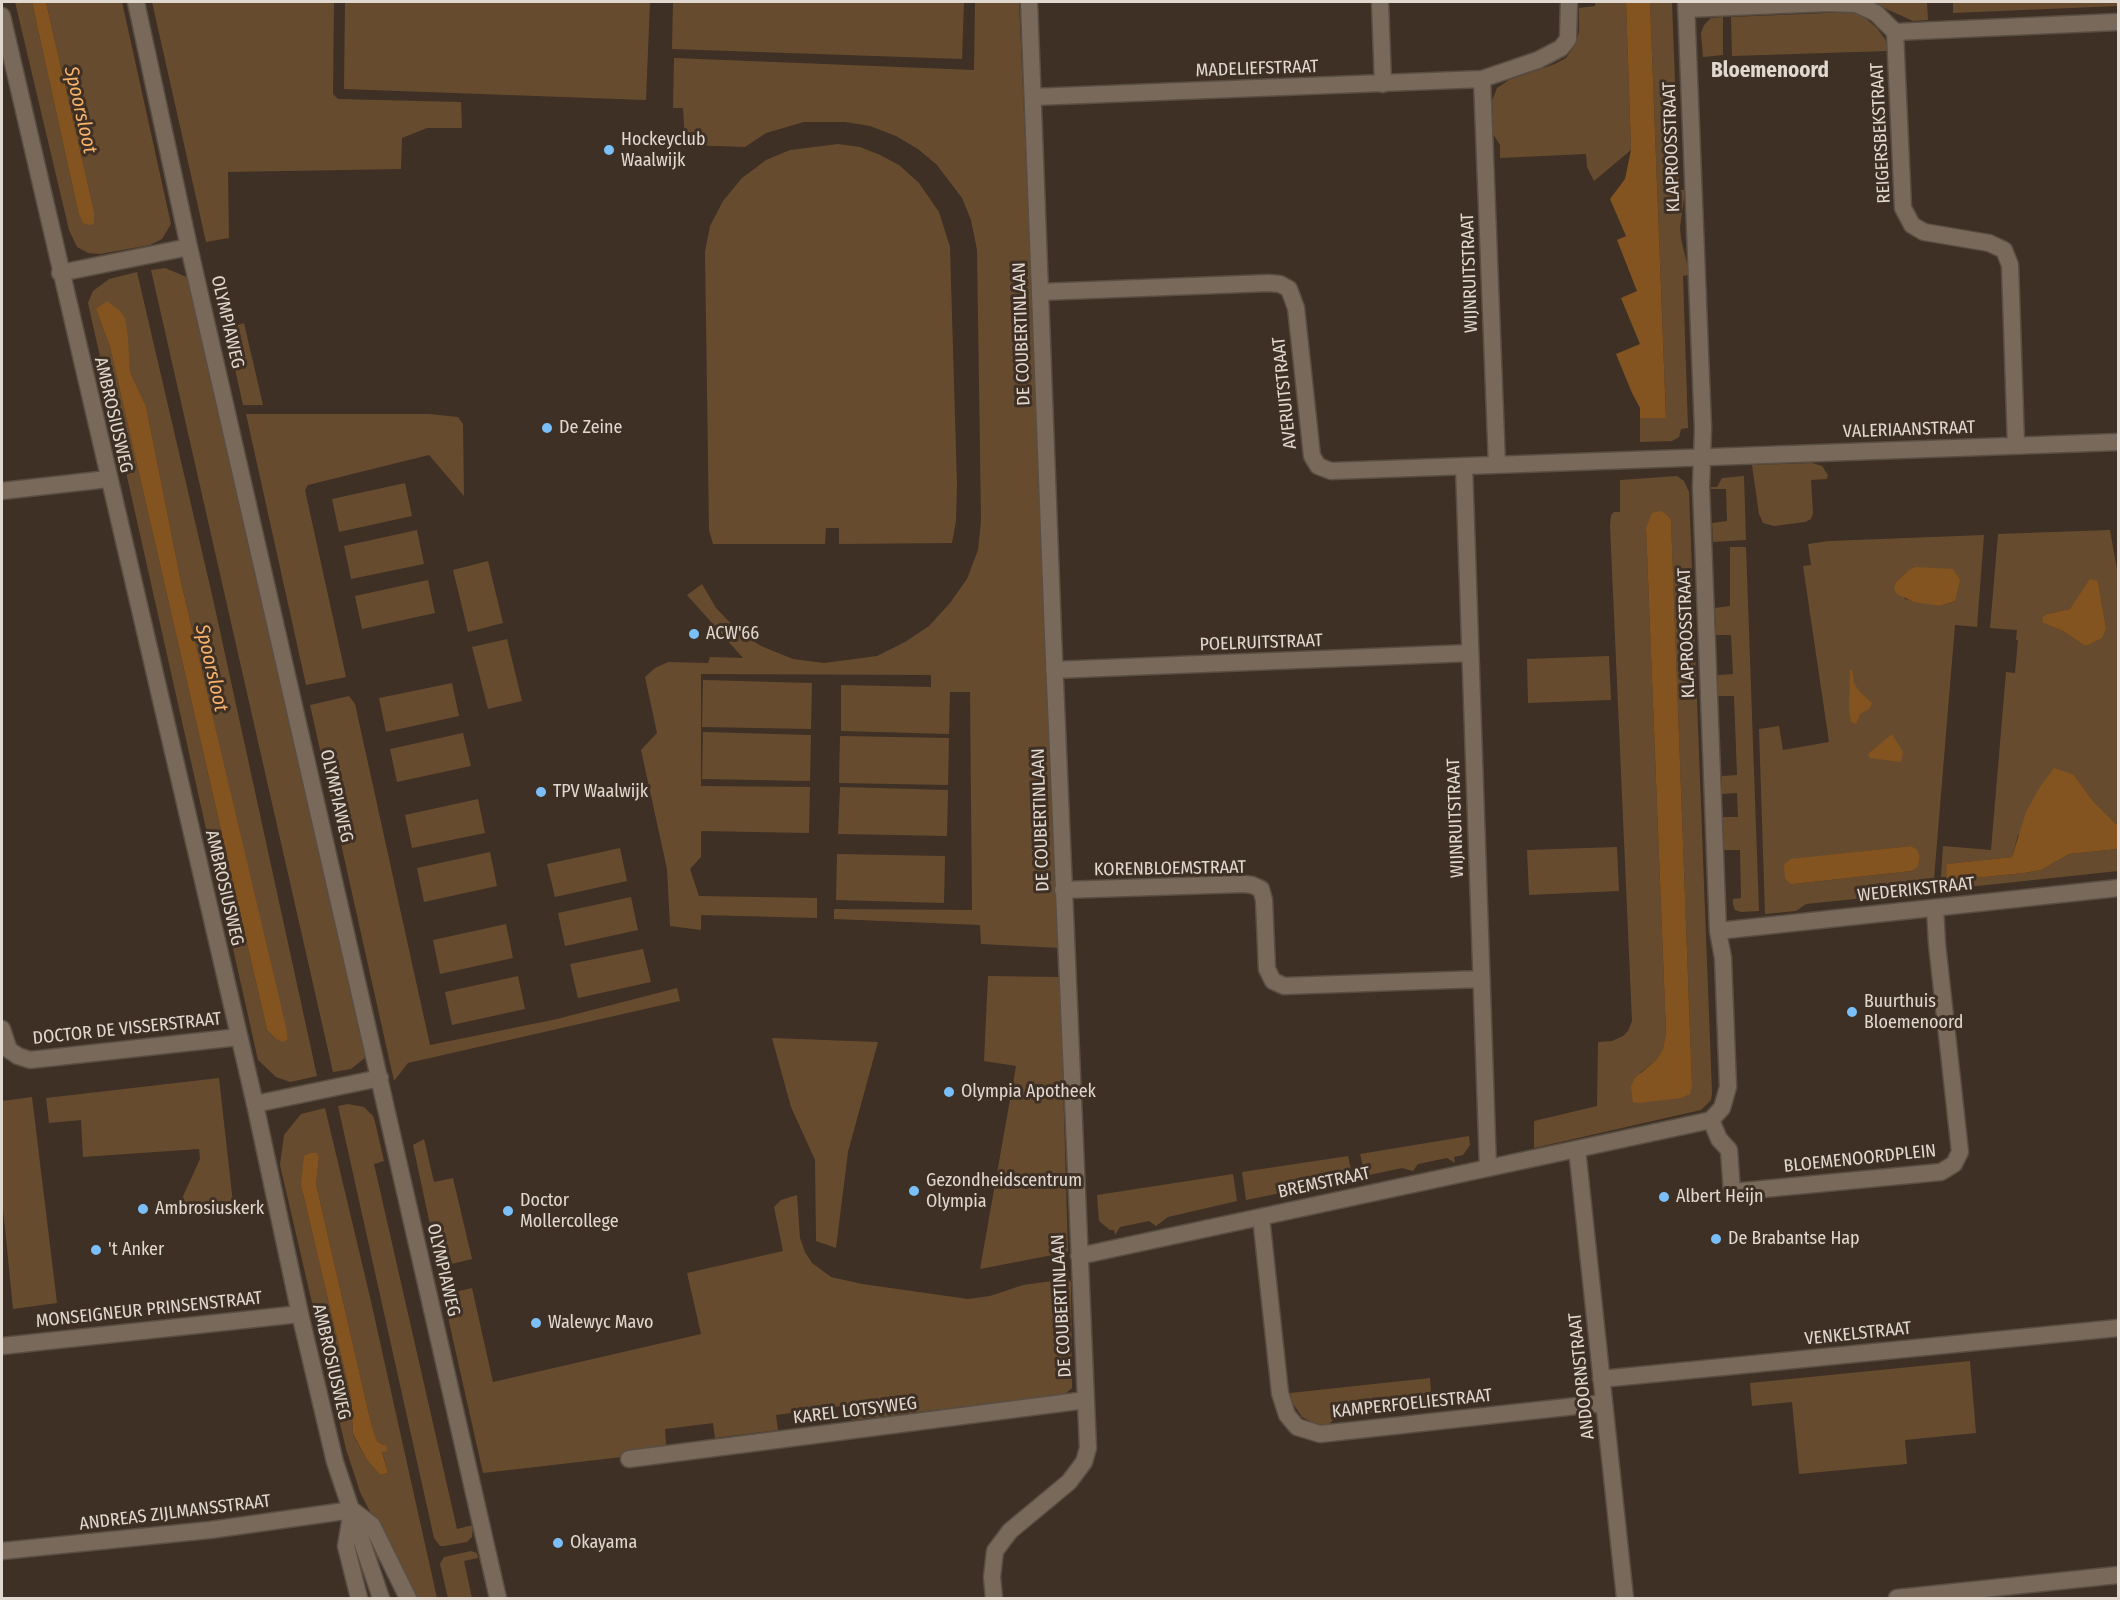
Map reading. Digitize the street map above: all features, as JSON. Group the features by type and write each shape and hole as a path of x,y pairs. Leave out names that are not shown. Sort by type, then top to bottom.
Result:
{"street":[{"name":"OLYMPIAWEG","path":"136,2 189,247 381,1078 498,1599"},
{"name":"DE COUBERTINLAAN","path":"994,1599 992,1576 995,1551 1010,1531 1069,1482 1084,1462 1088,1448 1054,670 1029,2"},
{"path":"1380,2 1383,84"},
{"name":"MADELIEFSTRAAT","path":"1033,97 1482,79 1538,60 1561,48 1568,39 1569,2"},
{"path":"1686,5 1856,4 1876,13 1895,32 2118,22"},
{"name":"KLAPROOSSTRAAT","path":"1686,5 1703,429 1701,487 1718,931 1723,958 1728,1087 1722,1108 1711,1120"},
{"name":"AMBROSIUSWEG","path":"2,16 255,1104 300,1314 335,1462 381,1599"},
{"name":"REIGERSBEKSTRAAT","path":"1895,32 1903,208 1912,225 1924,232 1989,243 2004,250 2010,265 2016,446"},
{"name":"WIJNRUITSTRAAT","path":"1482,79 1497,465"},
{"path":"60,273 189,247"},
{"name":"AVERUITSTRAAT","path":"1040,292 1257,283 1280,284 1289,289 1296,308 1312,456 1318,466 1331,471 1702,458"},
{"name":"VALERIAANSTRAAT","path":"1702,458 2118,442"},
{"name":"WIJNRUITSTRAAT","path":"1464,466 1488,1168"},
{"path":"2,491 108,479"},
{"name":"POELRUITSTRAAT","path":"1054,670 1470,653"},
{"name":"KORENBLOEMSTRAAT","path":"1063,890 1252,885 1261,889 1264,900 1267,969 1273,981 1284,986 1481,979"},
{"name":"WEDERIKSTRAAT","path":"1718,931 2118,888"},
{"name":"BLOEMENOORDPLEIN","path":"1711,1120 1719,1139 1729,1150 1732,1192 1941,1172 1954,1164 1960,1152 1935,908"},
{"name":"DOCTOR DE VISSERSTRAAT","path":"2,1029 9,1050 30,1060 239,1037"},
{"path":"255,1104 381,1078"},
{"path":"1577,1149 1711,1120"},
{"name":"BREMSTRAAT","path":"1079,1256 1577,1149"},
{"name":"ANDOORNSTRAAT","path":"1577,1149 1625,1599"},
{"name":"KAMPERFOELIESTRAAT","path":"1261,1216 1280,1393 1287,1415 1297,1427 1320,1434 1604,1403"},
{"name":"MONSEIGNEUR PRINSENSTRAAT","path":"2,1346 300,1314"},
{"name":"VENKELSTRAAT","path":"1601,1379 2118,1328"},
{"name":"KAREL LOTSYWEG","path":"629,1459 1086,1400"},
{"name":"AMBROSIUSWEG","path":"346,1546 352,1510"},
{"name":"AMBROSIUSWEG","path":"352,1510 372,1525 408,1599"},
{"name":"ANDREAS ZIJLMANSSTRAAT","path":"2,1551 210,1530 352,1510"},
{"name":"AMBROSIUSWEG","path":"331,1513 346,1546 359,1599"},
{"path":"1897,1599 2118,1575"}],"shaded area":[{"path":"15,2 32,2 78,211 94,224 94,211 46,2 122,2 171,224 162,239 150,245 100,254 88,253 77,247 69,230"},
{"path":"32,2 46,2 94,211 94,224 83,223 78,211"},
{"path":"152,2 334,2 333,94 338,99 461,102 462,128 427,128 402,138 401,169 228,172 229,238 206,242"},
{"path":"345,2 650,2 646,100 344,89"},
{"path":"673,2 964,2 962,59 672,49"},
{"path":"975,2 1019,2 1061,948 981,944 980,925 834,919 834,909 972,910 970,692 950,692 949,734 841,731 841,685 931,687 931,675 701,674 701,786 810,787 809,833 701,831 701,857 690,869 699,896 817,898 817,918 701,915 701,930 670,926 667,869 641,750 657,733 645,677 655,668 668,662 708,663 710,657 743,658 687,595 702,584 716,608 739,632 761,646 793,659 824,663 877,656 905,642 929,626 950,603 967,579 978,550 981,521 977,250 971,220 962,198 937,165 918,149 896,136 870,126 845,122 804,122 766,133 745,147 688,145 685,142 683,108 673,108 674,58 974,70"},
{"path":"1595,2 1626,2 1631,150 1594,181 1587,167 1586,154 1500,158 1500,145 1493,134 1492,101 1497,88 1509,80 1566,58 1575,45 1579,32 1579,8 1595,6"},
{"path":"1626,2 1650,2 1666,418 1640,418 1640,408 1616,354 1640,344 1621,298 1637,291 1617,240 1626,236 1610,199 1625,179 1631,150"},
{"path":"1650,2 1672,2 1679,190 1685,190 1680,227 1689,272 1688,275 1683,276 1688,428 1681,429 1679,437 1672,441 1640,442 1640,418 1666,417"},
{"path":"1871,2 1927,2 1928,20 1913,21"},
{"path":"1953,2 2118,2 2118,6 1953,13"},
{"path":"1852,12 1864,17 1877,28 1885,39 1888,51 1732,56 1731,17"},
{"path":"1723,17 1723,55 1703,57 1701,33 1704,25 1711,18"},
{"path":"838,144 860,147 880,155 899,165 919,183 939,212 950,247 957,485 956,521 952,543 839,544 839,528 826,528 825,544 713,544 709,530 705,252 710,226 723,201 742,178 766,160 790,150"},
{"path":"165,268 189,278 254,545 366,1057 351,1069 333,1072 151,270"},
{"path":"137,272 213,599 317,1076 290,1082 276,1077 258,1060 88,303 93,291 109,279","holes":["96,309 128,356 130,372 146,406 181,582 288,1039 276,1039 267,1030 110,347"]},
{"path":"107,301 125,318 130,372 146,406 181,582 286,1027 288,1039 283,1042 267,1030 110,347 96,309"},
{"path":"244,323 263,405 243,405 226,329"},
{"path":"246,414 429,414 458,417 463,424 464,496 429,455 308,485 305,490 346,677 306,685"},
{"path":"1812,463 1822,466 1828,475 1827,479 1811,480 1813,513 1811,519 1805,522 1774,526 1763,523 1759,514 1752,465"},
{"path":"1677,476 1684,481 1689,492 1712,1093 1711,1100 1701,1110 1534,1148 1534,1121 1597,1106 1598,1042 1612,1041 1623,1036 1632,1021 1610,525 1611,515 1614,512 1620,512 1620,480","holes":["1666,514 1671,521 1692,1085 1640,1073 1656,1060 1663,1049 1666,1033 1646,528"]},
{"path":"1744,476 1746,540 1713,542 1712,523 1727,521 1726,489 1711,489 1711,487 1717,487 1722,478"},
{"path":"405,483 412,516 339,532 332,499"},
{"path":"1660,511 1671,520 1692,1085 1690,1094 1681,1098 1638,1103 1633,1102 1631,1087 1634,1079 1656,1060 1663,1049 1666,1033 1646,528 1652,513"},
{"path":"417,530 424,564 351,579 344,546"},
{"path":"2110,530 2118,575 2118,823 2116,824 2093,801 2074,775 2018,835 2012,857 1948,864 1946,881 2041,870 2069,854 2118,849 2118,871 1940,890 1943,846 1991,850 2006,672 2015,673 2018,640 2016,640 2017,630 1990,628 1998,534","holes":["2098,581 2106,628 2085,646 2063,631 2042,621 2047,614 2070,609"]},
{"path":"1984,535 1977,627 1955,625 1933,891 1806,904 1796,911 1765,914 1759,729 1779,726 1783,750 1829,742 1803,566 1811,565 1808,544 1829,541","holes":["1909,570 1955,601 1940,606 1905,599 1896,582","1911,846 1920,857 1918,867 1912,871 1794,884 1788,860"]},
{"path":"1730,547 1746,547 1759,911 1741,912 1735,910 1733,904 1733,899 1741,898 1740,850 1724,850 1723,824 1723,817 1738,817 1737,793 1722,794 1722,776 1737,775 1734,696 1718,696 1718,675 1733,674 1731,635 1716,635 1715,608 1730,606"},
{"path":"488,561 503,623 468,632 453,570"},
{"path":"1916,567 1953,569 1960,580 1955,601 1940,606 1914,602 1897,594 1894,589 1896,582"},
{"path":"2090,579 2098,581 2106,628 2102,638 2085,646 2063,631 2042,622 2043,617 2047,614 2070,609"},
{"path":"428,580 435,613 362,629 355,596"},
{"path":"507,639 522,701 488,709 472,647"},
{"path":"1609,656 1611,700 1528,703 1527,659"},
{"path":"1850,670 1852,670 1854,683 1859,691 1872,703 1869,709 1860,714 1856,724 1851,722 1849,709"},
{"path":"703,680 812,683 811,729 702,727"},
{"path":"452,683 459,716 386,732 379,698"},
{"path":"349,696 355,704 430,1045 557,1019 677,988 680,1001 408,1063 394,1081 310,705"},
{"path":"703,732 811,735 810,781 702,779"},
{"path":"463,733 471,766 397,782 390,749"},
{"path":"1892,734 1903,752 1901,762 1870,758 1868,754"},
{"path":"840,736 949,738 948,785 839,783"},
{"path":"2054,768 2074,775 2093,801 2116,824 2118,823 2118,849 2069,854 2041,870 1946,881 1947,864 2012,857 2026,812"},
{"path":"840,787 948,790 947,836 838,834"},
{"path":"478,799 485,833 412,848 405,815"},
{"path":"1911,846 1917,850 1920,857 1918,867 1912,871 1794,884 1789,883 1785,878 1784,865 1790,859"},
{"path":"1617,847 1619,891 1529,895 1527,850"},
{"path":"620,848 627,881 555,897 547,864"},
{"path":"490,852 497,886 424,902 417,868"},
{"path":"837,854 945,856 944,903 836,900"},
{"path":"631,897 638,930 565,946 558,913"},
{"path":"506,924 513,958 440,974 433,940"},
{"path":"643,949 651,982 578,998 570,964"},
{"path":"518,976 525,1009 452,1025 445,992"},
{"path":"988,976 1060,977 1068,1252 980,1269 1016,1066 984,1061"},
{"path":"772,1038 878,1042 848,1152 836,1248 816,1241 815,1160 791,1107"},
{"path":"219,1078 234,1212 181,1216 179,1205 200,1159 199,1149 83,1157 81,1120 49,1123 46,1098"},
{"path":"32,1097 57,1303 13,1309 2,1198 2,1101"},
{"path":"348,1104 364,1107 373,1116 375,1122 384,1161 374,1164 457,1529 473,1525 472,1537 467,1542 440,1546 434,1538 338,1106"},
{"path":"325,1108 437,1598 414,1598 360,1492 346,1449 280,1165 284,1135 301,1114","holes":["319,1157 316,1184 371,1423 377,1441 386,1445 382,1451 388,1473 380,1475 367,1460 353,1435 351,1397 301,1185"]},
{"path":"1469,1136 1470,1145 1463,1155 1454,1157 1455,1163 1447,1158 1418,1164 1413,1171 1402,1168 1365,1176 1360,1154"},
{"path":"424,1139 434,1182 453,1178 472,1259 439,1267 413,1145"},
{"path":"317,1153 319,1157 316,1184 371,1423 377,1441 386,1445 387,1451 382,1452 388,1473 380,1475 367,1460 353,1434 351,1397 301,1185 304,1156"},
{"path":"1348,1156 1352,1174 1345,1175 1346,1180 1246,1200 1242,1172"},
{"path":"1233,1174 1237,1201 1168,1217 1156,1226 1149,1221 1120,1227 1115,1235 1114,1230 1110,1230 1099,1221 1097,1195"},
{"path":"797,1195 800,1238 805,1252 812,1263 831,1277 862,1284 968,1299 990,1296 1023,1285 1068,1279 1071,1282 1072,1388 1064,1395 979,1408 968,1406 852,1420 849,1405 776,1415 778,1430 715,1438 713,1423 665,1429 666,1445 631,1450 631,1456 483,1473 443,1295 472,1288 493,1382 701,1334 687,1273 783,1251 774,1207 781,1200"},
{"path":"1970,1361 1976,1433 1905,1440 1907,1464 1799,1474 1792,1402 1752,1406 1750,1383"},
{"path":"1430,1378 1432,1406 1337,1416 1329,1424 1317,1425 1302,1417 1292,1402 1290,1393"},
{"path":"471,1551 477,1553 478,1558 464,1561 472,1598 448,1598 440,1564 444,1557"}],"place":[{"name":"Hockeyclub Waalwijk","path":"609,150"},
{"name":"De Zeine","path":"547,428"},
{"name":"ACW'66","path":"694,634"},
{"name":"TPV Waalwijk","path":"541,792"},
{"name":"Buurthuis Bloemenoord","path":"1852,1012"},
{"name":"Olympia Apotheek","path":"949,1092"},
{"name":"Gezondheidscentrum Olympia","path":"914,1191"},
{"name":"Albert Heijn","path":"1664,1197"},
{"name":"Ambrosiuskerk","path":"143,1209"},
{"name":"Doctor Mollercollege","path":"508,1211"},
{"name":"De Brabantse Hap","path":"1716,1239"},
{"name":"'t Anker","path":"96,1250"},
{"name":"Walewyc Mavo","path":"536,1323"},
{"name":"Okayama","path":"558,1543"}],"district":[{"name":"Bloemenoord","path":"1770,71"}],"water label":[{"name":"Spoorsloot","path":"80,110"},
{"name":"Spoorsloot","path":"211,668"}]}
